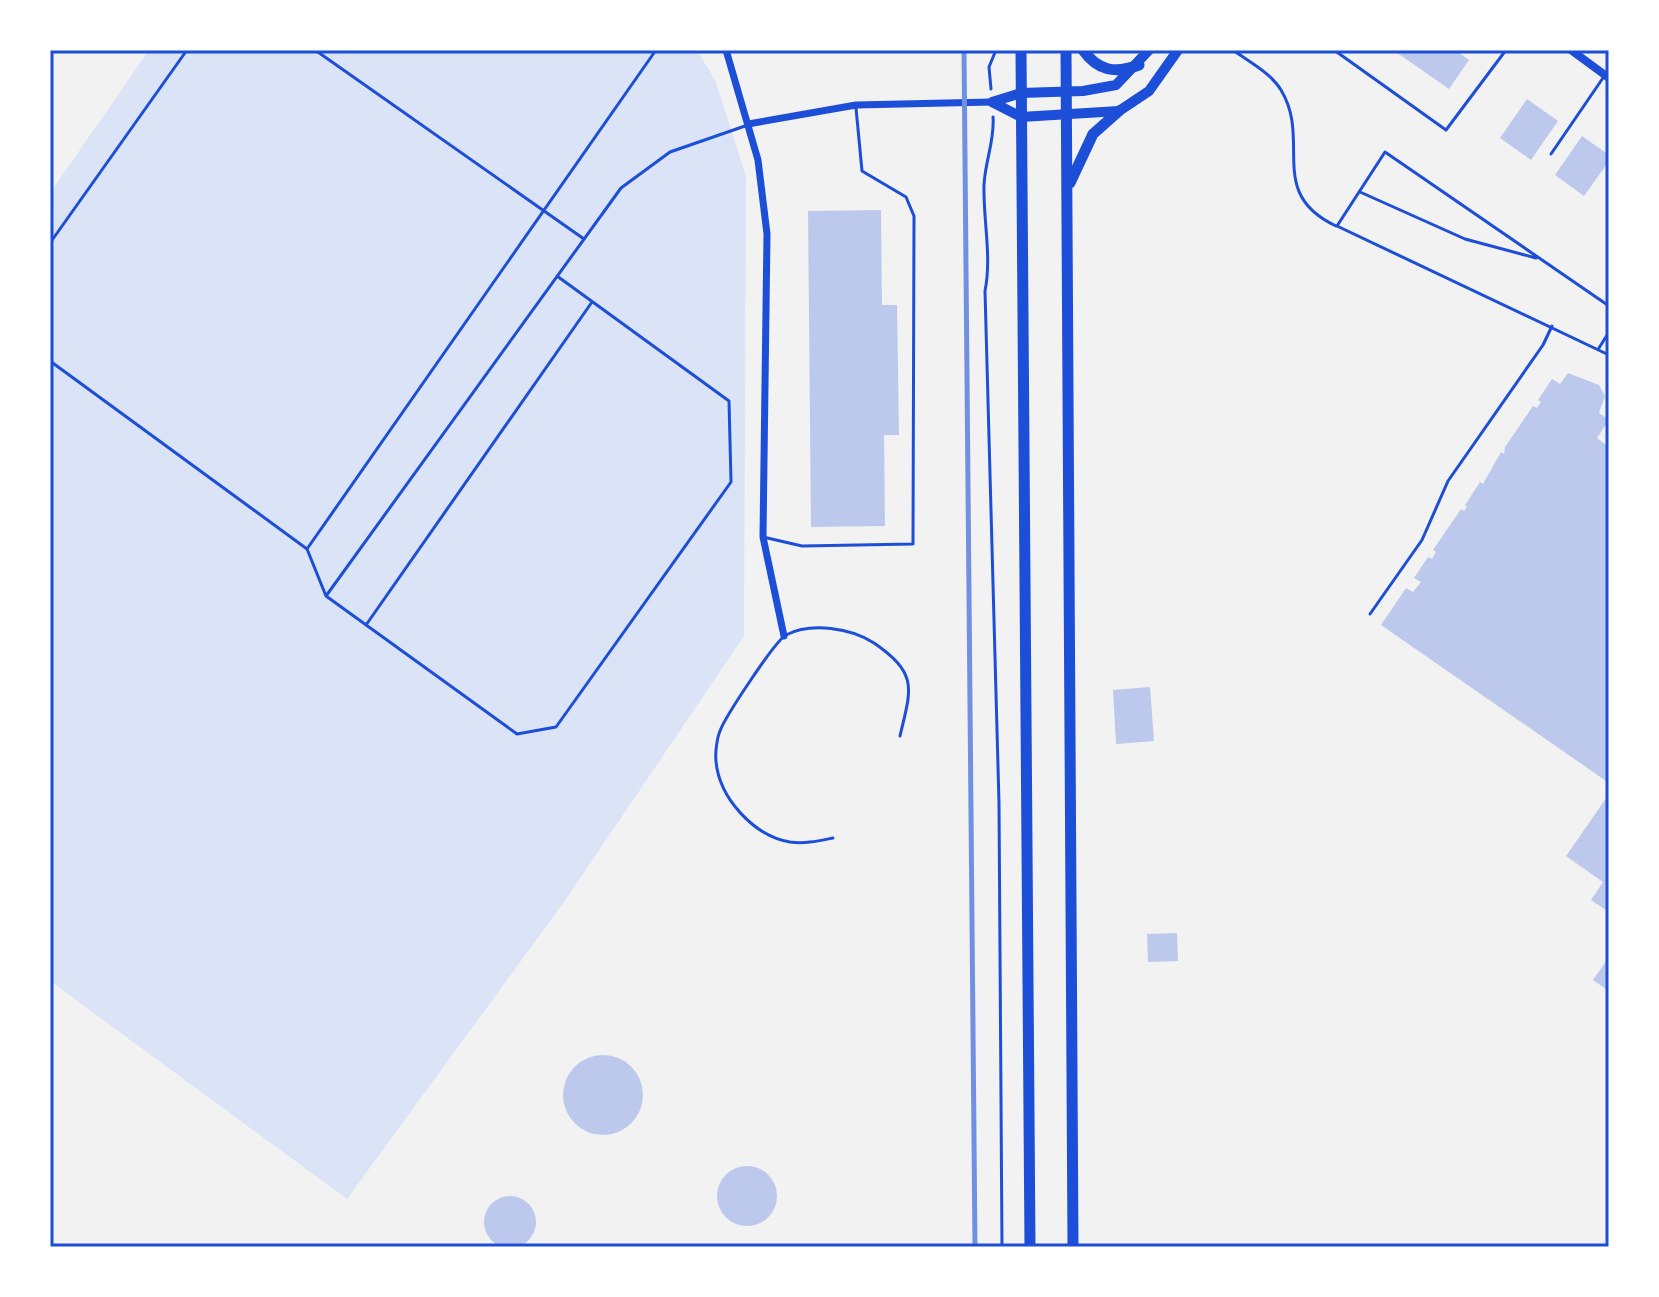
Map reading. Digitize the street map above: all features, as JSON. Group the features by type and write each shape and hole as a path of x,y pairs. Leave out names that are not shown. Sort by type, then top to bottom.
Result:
{"main road":[{"path":"1021,50 1030,1247"},
{"path":"1066,50 1073,1247"},
{"path":"1083,50 1102,68 1114,71 1139,65"},
{"path":"992,102 1021,93 1067,92 1116,85 1139,65 1149,50"},
{"path":"1067,191 1093,134 1119,111 1149,91 1178,50"},
{"path":"992,102 1021,117 1119,111"}],"street":[{"path":"726,50 758,160 767,234 763,537 784,636"},
{"path":"1571,50 1607,77"},
{"path":"748,124 856,105 992,102"}],"lane":[{"path":"50,243 187,50"},
{"path":"315,50 584,239"},
{"path":"307,549 656,50"},
{"path":"1233,50 1281,90 1290,117 1298,196 1307,209 1608,353"},
{"path":"1334,50 1446,130 1506,50"},
{"path":"1551,154 1607,77"},
{"path":"763,537 802,546 913,544 914,216 906,197 862,171 856,105"},
{"path":"326,596 621,188 670,152 748,124"},
{"path":"1337,226 1385,152 1609,306"},
{"path":"1359,192 1465,239 1540,259"},
{"path":"50,361 307,549 326,596 517,734 556,727 731,482 729,401 557,276"},
{"path":"366,625 592,302"},
{"path":"1370,614 1422,540 1448,481 1543,345 1552,326"},
{"path":"1599,348 1609,332"},
{"path":"833,838 809,843 788,842 761,831 729,798 716,762 719,732 784,636 811,628 836,629 871,641 901,664 912,685 900,736"}],"path":[{"path":"996,50 989,67 996,134 984,184 999,803 1002,1247"}],"shaded area":[{"path":"149,50 697,50 716,82 746,177 744,636 564,902 347,1199 50,981 50,193"}],"building":[{"path":"1393,50 1455,50 1469,60 1449,89"},
{"path":"1527,99 1558,121 1531,160 1500,138"},
{"path":"1582,136 1609,155 1609,161 1584,196 1555,175"},
{"path":"881,210 882,305 897,305 899,435 884,435 885,526 811,527 808,211"},
{"path":"1568,373 1599,385 1605,396 1599,413 1609,420 1597,438 1609,447 1609,783 1381,625 1406,588 1413,592 1421,582 1414,578 1428,557 1432,559 1436,552 1433,550 1461,509 1464,511 1467,507 1465,505 1480,482 1483,484 1501,452 1504,454 1505,447 1533,406 1537,408 1541,402 1538,400 1552,379 1560,384"},
{"path":"1150,687 1154,741 1116,744 1113,690"},
{"path":"1609,794 1609,912 1591,900 1603,882 1566,856"},
{"path":"1177,933 1178,961 1148,962 1147,934"},
{"path":"1609,957 1609,991 1593,980"},
{"path":"595,1055 611,1055 632,1066 643,1087 643,1103 632,1124 611,1135 595,1135 581,1129 569,1117 563,1103 563,1087 569,1073 581,1061"},
{"path":"747,1166 759,1168 768,1175 775,1184 775,1208 768,1217 759,1224 747,1226 735,1224 726,1217 719,1208 717,1196 719,1184 726,1175 735,1168"},
{"path":"510,1196 528,1204 536,1222 528,1240 510,1248 492,1240 484,1222 492,1204"}],"railway":[{"path":"964,50 975,1247"}]}
